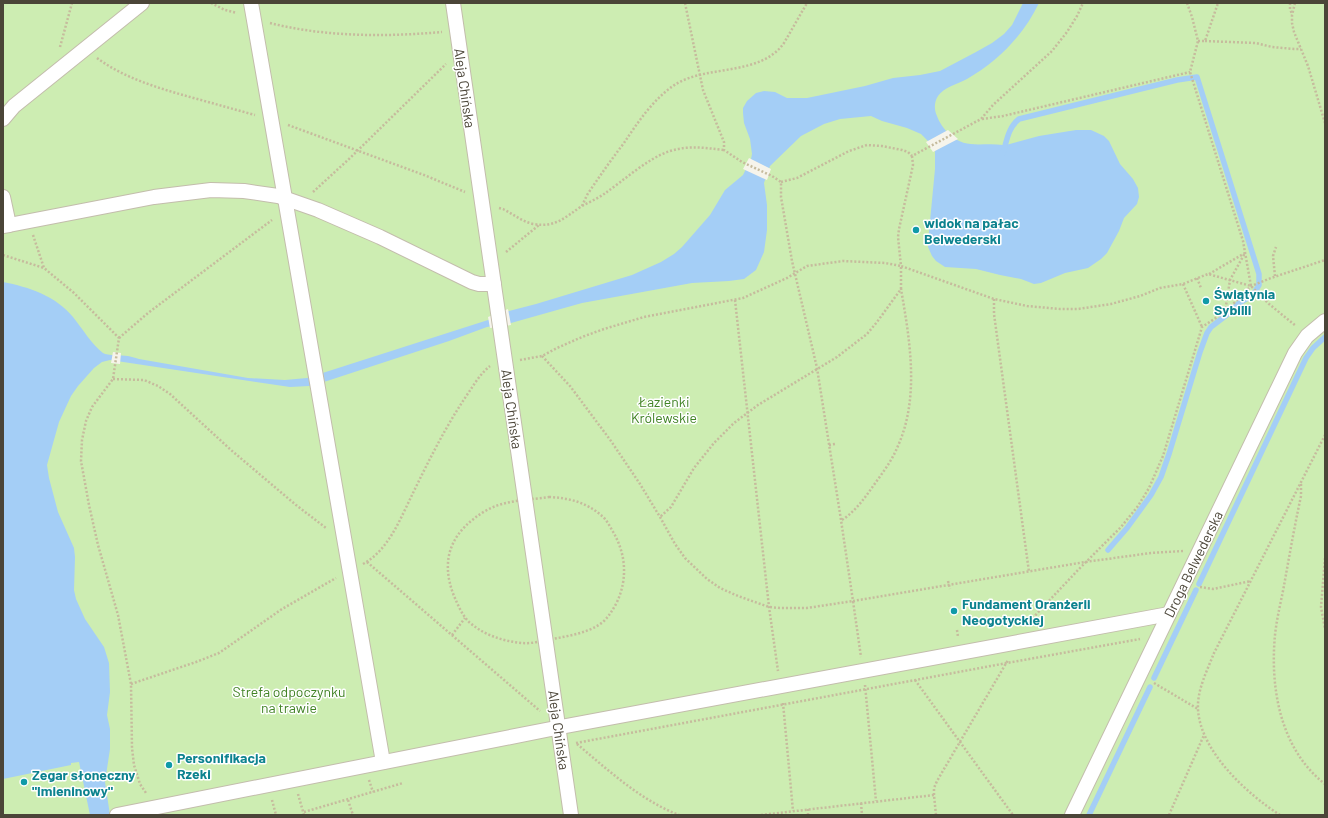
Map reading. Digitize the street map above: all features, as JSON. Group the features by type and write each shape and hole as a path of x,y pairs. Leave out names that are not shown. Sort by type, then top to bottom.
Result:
{"street":[{"path":"3,119 14,106 142,3"},
{"path":"251,3 383,762"},
{"name":"Aleja Chińska","path":"453,3 571,815"},
{"path":"3,197 6,226 139,199 211,190 244,191 285,198 357,226 472,282 479,284 494,284"},
{"name":"Droga Belwederska","path":"1072,815 1295,353 1307,336 1325,321"},
{"path":"117,815 558,728 1169,614"}],"path":[{"path":"60,51 72,3"},
{"path":"211,3 225,10 242,14"},
{"path":"685,3 703,90 724,142 724,150"},
{"path":"582,206 586,195 640,120 668,89 678,83 758,62 771,56 781,48 807,3"},
{"path":"912,156 981,119 1052,51 1068,32 1083,3"},
{"path":"1187,3 1198,41 1190,72 1243,241 1251,286"},
{"path":"1205,40 1218,3"},
{"path":"1290,3 1292,15"},
{"path":"1294,3 1292,15 1294,32 1308,66 1325,124"},
{"path":"264,21 293,28 353,34 388,35 457,30"},
{"path":"1198,41 1205,40 1256,43 1294,50 1301,49"},
{"path":"95,56 121,72 140,81 258,116"},
{"path":"298,203 314,192 447,63 460,56"},
{"path":"981,119 1003,116 1190,72"},
{"path":"282,123 424,175 474,196 490,208 503,209 521,220 539,225 561,221 582,206 602,195 648,162 669,151 694,147 724,150 742,162 772,176 781,182 797,178 849,151 867,145 882,146 908,152 912,156 913,165 902,210 898,237 901,266 901,289 910,348 911,389 907,419 897,448 886,468 855,510 842,520"},
{"path":"781,182 781,197 795,273 817,368 842,520 861,659"},
{"path":"148,796 140,784 136,774 133,759 131,726 131,684 118,615 88,505 81,461 82,440 86,421 92,407 113,379 119,338 148,313 276,218"},
{"path":"491,264 498,260 539,225"},
{"path":"31,228 44,268"},
{"path":"1275,276 1273,256 1276,247"},
{"path":"361,565 379,552 392,534 440,437 481,375 490,366 495,364 542,356 582,337 638,319 749,296 807,266 843,261 885,263 901,266 994,299 1044,308 1078,309 1111,304 1134,298 1160,288 1183,284 1208,274 1245,253"},
{"path":"1225,312 1230,280 1245,253"},
{"path":"3,255 44,268 74,292 119,338"},
{"path":"1202,327 1225,312 1251,286 1275,276 1325,260"},
{"path":"1208,274 1251,286 1290,322"},
{"path":"1196,278 1201,288"},
{"path":"1024,629 1030,620 1085,562 1121,527 1150,488 1164,456 1202,327 1183,284"},
{"path":"660,517 671,507 694,468 710,448 734,423 748,412 841,354 867,334 901,289"},
{"path":"994,299 994,314 1029,572"},
{"path":"735,300 769,606 776,665 779,675"},
{"path":"542,356 570,386 611,441 685,558 707,580 720,588 738,596 769,606 794,609 828,605 1085,562 1178,551 1198,553"},
{"path":"113,379 144,380 158,386 170,394 249,465 296,505 329,530"},
{"path":"1280,815 1264,805 1236,780 1220,760 1204,735 1198,709 1203,681 1214,654 1325,435"},
{"path":"829,445 835,444"},
{"path":"1300,484 1301,496 1274,646 1276,692 1281,717 1291,743 1314,775 1325,784"},
{"path":"563,497 574,500 593,509 603,517 621,548 624,560 624,580 620,595 608,616 602,623 585,632 523,643 494,637 480,630 465,618 460,610 452,592 448,570 448,556 460,532 488,510 508,503 526,500 563,497"},
{"path":"362,558 543,714"},
{"path":"1325,558 1322,614 1325,629"},
{"path":"131,684 219,653 282,609 340,576"},
{"path":"948,581 950,589"},
{"path":"1184,581 1198,587 1213,588 1251,581"},
{"path":"452,635 465,618"},
{"path":"957,630 958,634"},
{"path":"679,815 662,807 629,786 576,743 1159,635"},
{"path":"936,815 934,788 937,781 1010,656"},
{"path":"899,664 915,680 1013,815"},
{"path":"1140,675 1198,709"},
{"path":"864,683 876,801"},
{"path":"783,698 793,811"},
{"path":"1169,815 1204,735"},
{"path":"294,780 304,814 403,783"},
{"path":"761,815 934,795"},
{"path":"348,800 352,815"},
{"path":"860,803 862,815"},
{"path":"808,810 808,815"}],"green space":[{"name":"Łazienki Królewskie","path":"3,3 1325,3 1325,815 3,815"}],"water":[{"path":"1023,3 1039,3 1033,15 1009,47 978,72 947,88 941,93 936,101 935,111 940,123 949,134 955,139 968,144 995,144 1003,145 1004,148 1006,145 1039,136 1076,130 1091,130 1104,136 1109,141 1120,164 1133,179 1138,188 1139,197 1137,204 1124,218 1107,253 1088,268 1065,273 1041,283 1034,284 1021,279 976,269 945,267 936,261 928,247 935,169 935,151 928,141 921,134 871,116 840,119 824,124 801,136 770,166 764,183 767,205 767,230 764,252 756,270 744,279 692,283 582,303 511,323 487,327 449,341 309,386 290,387 110,360 102,362 94,368 71,396 59,422 47,465 58,512 74,548 74,590 76,599 85,619 104,647 109,663 110,692 107,715 110,729 110,749 105,782 110,815 90,815 79,762 3,779 3,282 32,290 59,303 73,317 95,346 105,354 128,356 248,378 285,380 307,378 488,320 509,311 632,275 661,262 682,247 710,215 725,190 743,175 752,154 750,139 744,123 743,108 747,101 756,93 764,91 775,92 787,98 807,98 865,86 893,78 940,71 992,43 1004,34 1012,25"}],"pier":[{"path":"948,130 958,139 933,152 926,142"},
{"path":"749,158 771,169 767,180 743,169"},
{"path":"508,309 511,325 490,328 488,317"},
{"path":"113,352 121,353 120,364 111,363"}],"waterway":[{"path":"1002,153 1010,130 1019,119 1177,80 1197,77 1259,274 1259,285 1253,295 1239,303 1211,327 1207,333 1161,477 1151,495 1127,528 1108,550"},
{"path":"1199,584 1306,358 1313,348 1325,337"},
{"path":"1154,678 1196,590"},
{"path":"1089,815 1150,687"}],"place":[{"name":"widok na pałac Belwederski","path":"916,230"},
{"name":"Świątynia Sybilli","path":"1206,301"},
{"name":"Fundament Oranżerii Neogotyckiej","path":"954,611"},
{"name":"Personifikacja Rzeki","path":"169,765"},
{"name":"Zegar słoneczny \"Imieninowy\"","path":"24,782"}],"park label":[{"name":"Strefa odpoczynku na trawie","path":"289,700"}]}
